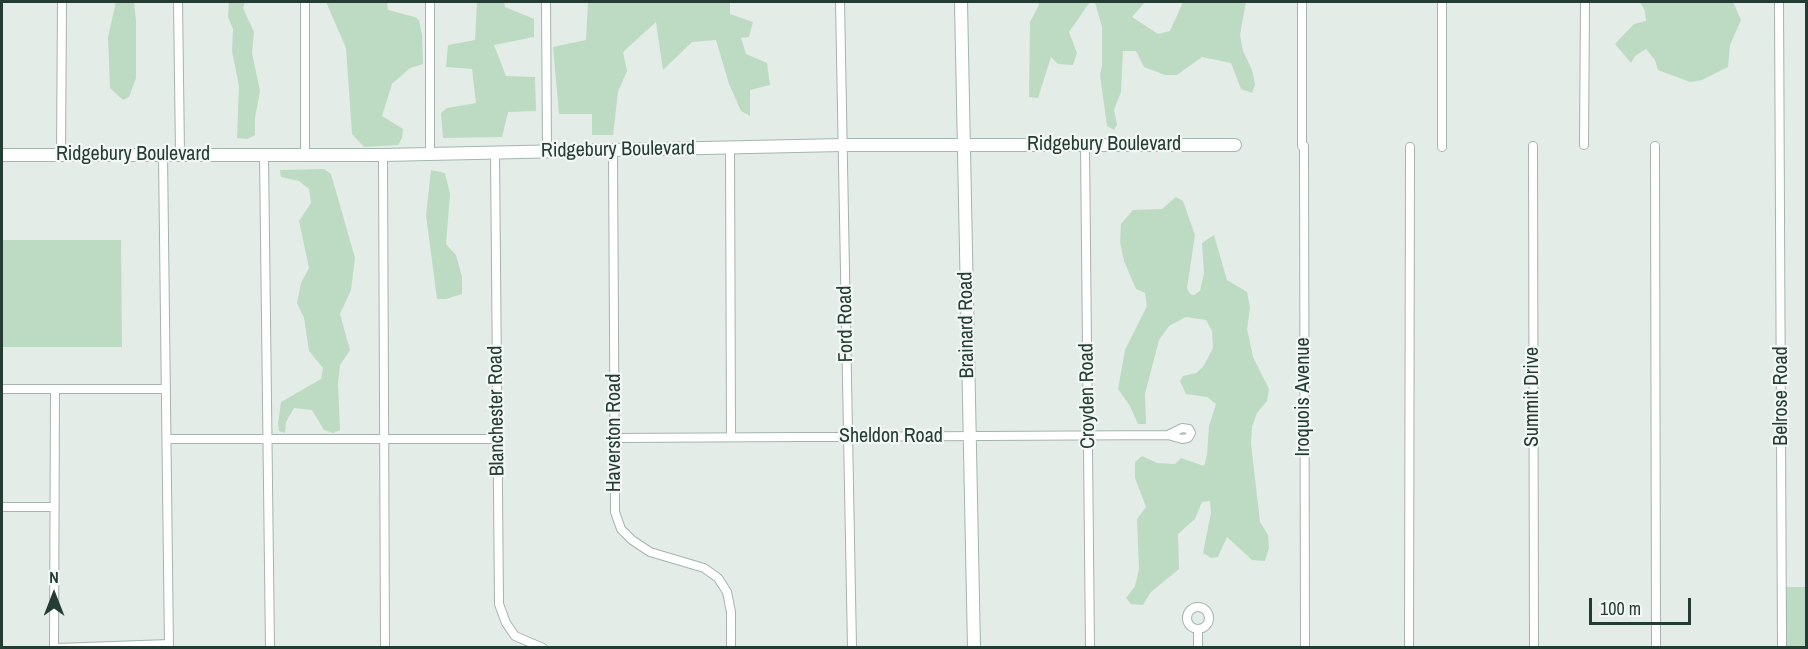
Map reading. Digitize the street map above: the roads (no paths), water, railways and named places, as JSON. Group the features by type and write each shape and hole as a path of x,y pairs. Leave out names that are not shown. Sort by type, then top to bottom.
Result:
{"street":[{"path":"61,155 62,2"},
{"path":"178,2 180,154"},
{"path":"305,2 305,155"},
{"path":"430,2 430,154"},
{"path":"546,2 547,152"},
{"name":"Ford Road","path":"840,2 852,648"},
{"name":"Brainard Road","path":"961,2 974,648"},
{"name":"Iroquois Avenue","path":"1302,2 1305,648"},
{"path":"1442,2 1442,147"},
{"path":"1584,145 1585,2"},
{"name":"Belrose Road","path":"1779,2 1782,648"},
{"name":"Ridgebury Boulevard","path":"2,155 383,155 613,152 842,145 1235,145"},
{"name":"Croyden Road","path":"1085,146 1090,648"},
{"name":"Summit Drive","path":"1533,146 1534,648"},
{"path":"1655,146 1656,648"},
{"path":"1409,648 1410,147"},
{"path":"730,148 731,437"},
{"name":"Blanchester Road","path":"495,152 499,604 506,623 515,636 543,648"},
{"name":"Haverston Road","path":"613,152 615,512 621,529 650,552 704,568 718,578 727,592 731,612 731,648"},
{"path":"55,390 53,507 56,648 169,646 163,155"},
{"path":"264,155 270,648"},
{"path":"383,155 384,648"},
{"path":"2,389 166,389"},
{"name":"Sheldon Road","path":"615,438 1168,435"},
{"path":"167,439 497,439"},
{"path":"2,507 53,507"},
{"path":"1198,629 1198,648"}]}
